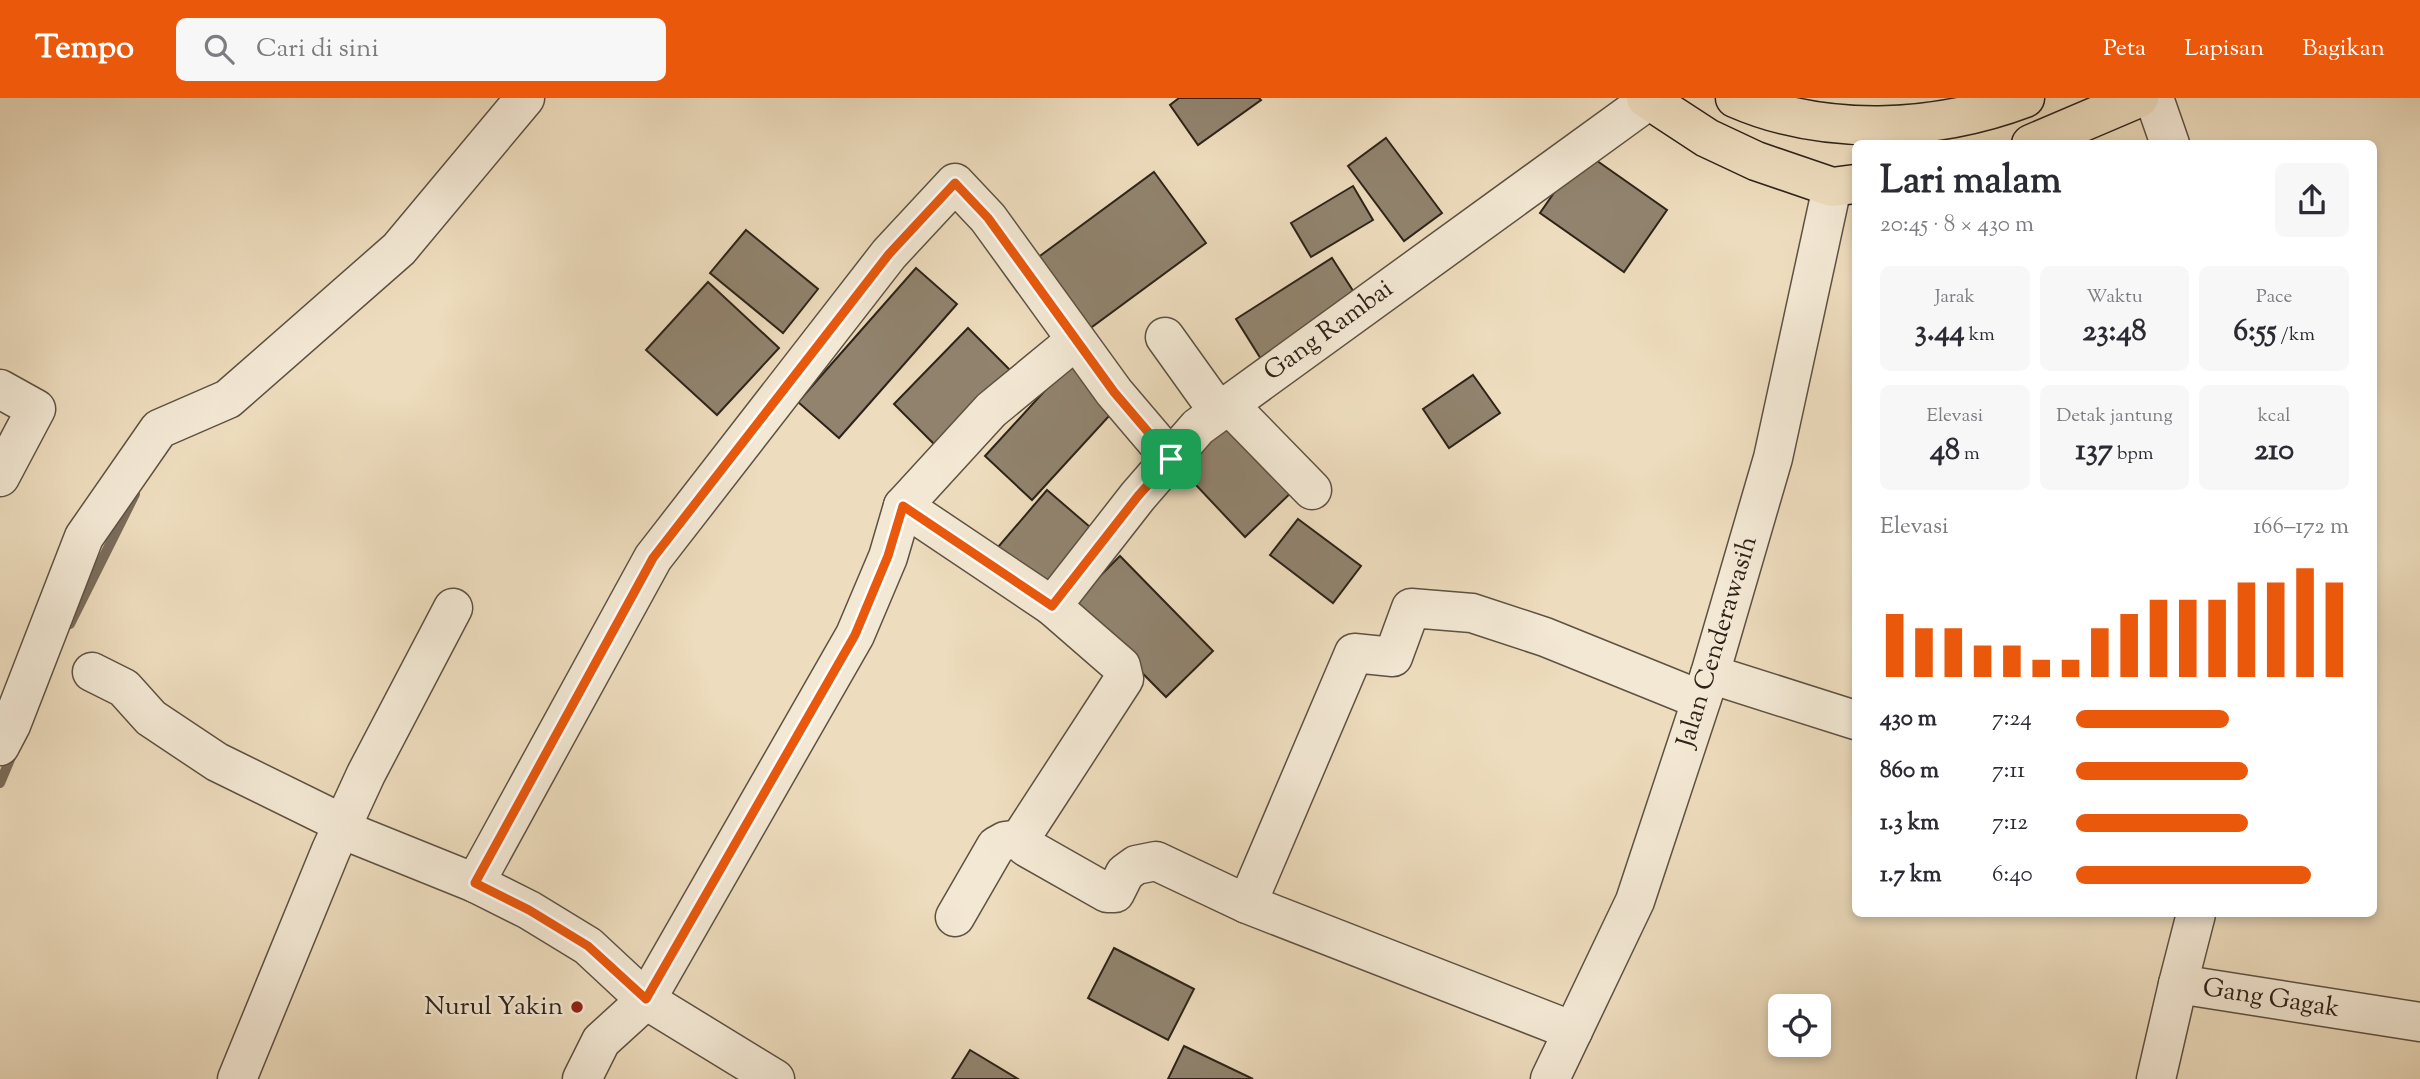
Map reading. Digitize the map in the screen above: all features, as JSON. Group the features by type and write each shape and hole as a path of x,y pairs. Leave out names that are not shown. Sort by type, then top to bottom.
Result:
{"main road":[{"path":"1734,98 1803,120 1878,126 1953,119 2025,98"},
{"path":"2040,140 2139,98"},
{"path":"1647,99 1707,138 1756,161 1844,186"}],"street":[{"path":"0,746 11,726 84,537 159,429 228,400 400,248 525,98"},
{"path":"2154,98 2169,140"},
{"name":"Gang Rambai","path":"1052,606 1138,496 1198,427 1647,99"},
{"path":"475,883 653,558 889,254 955,183 988,218 1114,392 1171,459"},
{"name":"Jalan Cenderawasih","path":"1550,1079 1635,901 1706,687 1773,458 1844,186"},
{"path":"1165,338 1223,408 1312,490"},
{"path":"582,1079 601,1041 646,999 855,635 888,556 903,506 991,410 1076,340"},
{"path":"0,389 36,409 0,477"},
{"path":"903,506 1052,606 1121,666 1124,679 1020,839 1005,841 996,846 955,917"},
{"path":"237,1079 366,774 453,608"},
{"path":"1247,904 1354,653 1393,657 1411,608 1472,613 1706,687 1852,719"},
{"path":"92,672 124,688 151,718 217,762 331,818 341,830 475,883 529,910 588,946 646,999 775,1079"},
{"path":"1020,839 1026,847 1107,893 1115,893 1125,873 1136,864 1156,861 1247,904 1573,1031"},
{"path":"2178,984 2195,917"},
{"name":"Gang Gagak","path":"2156,1079 2178,984 2420,1021"}],"building":[{"path":"1179,98 1261,100 1198,145 1170,105"},
{"path":"1386,138 1442,213 1404,241 1348,166"},
{"path":"1583,151 1667,210 1624,272 1540,213"},
{"path":"1154,172 1206,243 1081,335 1029,264"},
{"path":"1353,186 1373,220 1311,257 1291,223"},
{"path":"746,230 818,289 783,333 710,273"},
{"path":"1332,258 1357,297 1261,359 1236,319"},
{"path":"916,268 957,304 839,438 798,402"},
{"path":"708,282 779,348 717,415 646,350"},
{"path":"968,328 1016,376 942,452 894,404"},
{"path":"1073,360 1120,404 1032,500 985,456"},
{"path":"1473,375 1500,413 1449,448 1423,409"},
{"path":"1232,417 1298,486 1245,537 1179,467"},
{"path":"1047,490 1097,533 1043,597 993,553"},
{"path":"1298,519 1361,566 1333,603 1270,555"},
{"path":"1120,556 1213,651 1166,697 1073,603"},
{"path":"1114,948 1194,989 1168,1040 1088,998"},
{"path":"1184,1046 1253,1079 1168,1079"},
{"path":"970,1050 1018,1079 952,1079"}],"waterway":[{"path":"70,624 135,494"},
{"path":"0,783 14,750"}],"place":[{"name":"Nurul Yakin","path":"577,1007"}],"route":[{"path":"955,183 988,218 1114,392 1171,459 1138,496 1052,606 903,506 888,556 855,635 646,999 588,946 529,910 475,883 653,558 889,254 955,183"}]}
